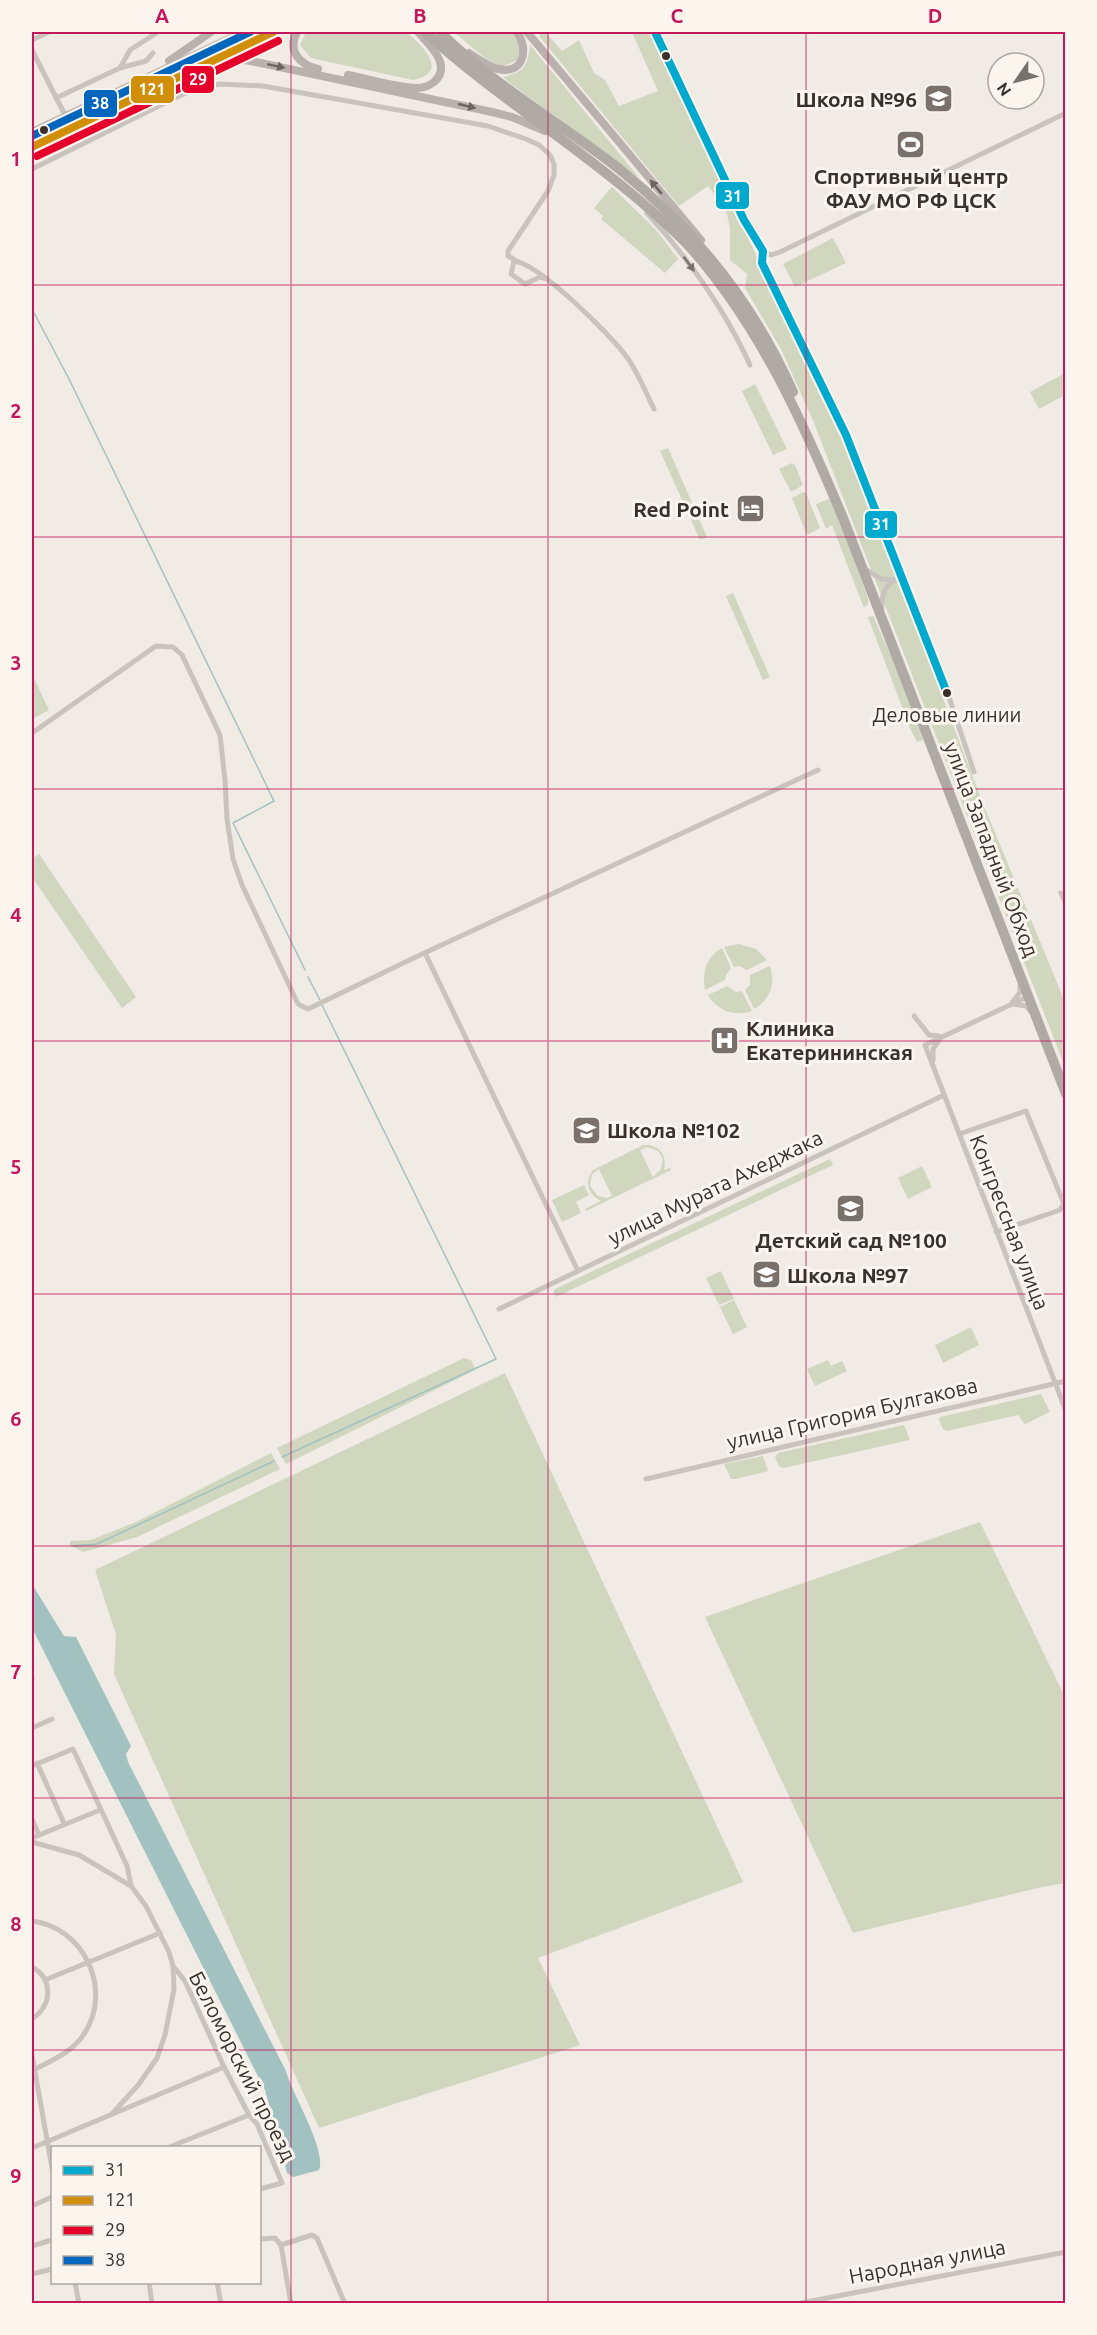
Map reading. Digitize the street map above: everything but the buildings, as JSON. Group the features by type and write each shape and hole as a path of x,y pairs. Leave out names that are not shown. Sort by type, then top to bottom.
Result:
{"highway":[{"path":"425,32 480,79 566,137"},
{"path":"440,32 566,137"},
{"name":"улица Западный Обход","path":"566,137 688,245 737,308 777,375 802,424 843,518 986,887 1065,1082"},
{"name":"улица Западный Обход","path":"566,137 618,168 669,213 716,265 754,316 781,364 882,608 1030,995 1065,1094"}],"main road":[{"path":"125,88 181,54 211,32"},
{"path":"32,132 243,32"},
{"path":"32,147 273,32"},
{"path":"297,32 292,43 293,51 299,60 309,67 420,88 435,81 439,75 441,61 418,32"},
{"path":"449,40 485,64 505,70 518,66 523,60 524,47 518,32"},
{"path":"527,32 729,274 754,316"},
{"path":"162,84 218,64 246,60 512,117 566,137"}],"street":[{"path":"32,40 49,32"},
{"path":"120,68 130,50 158,32"},
{"path":"655,32 744,220 763,251 771,255 1065,113"},
{"path":"32,50 64,116"},
{"path":"56,99 120,68 146,61 153,53"},
{"path":"32,170 179,96 198,88 220,84 263,86 488,126 539,145 550,155 554,164 554,175 548,191 508,250 508,256 547,279 624,353 638,375 654,409"},
{"path":"624,188 680,251 700,279 750,365"},
{"path":"763,251 762,263 846,435 950,700 974,772"},
{"path":"515,260 511,274 525,284 540,277 547,279"},
{"path":"867,570 877,577 891,580"},
{"path":"882,608 885,588 891,580 900,576"},
{"path":"32,733 144,652 156,646 172,647 182,655 220,735 233,860 242,885 298,1004 308,1009 425,952 818,770"},
{"path":"986,887 989,903 1020,984 1020,992 1012,1004"},
{"path":"1061,893 1065,904"},
{"path":"425,952 578,1271"},
{"path":"933,1067 933,1049 944,1036 1030,995"},
{"path":"1012,1004 1026,1006 1028,1009 1065,1101"},
{"path":"914,1016 929,1035 944,1036"},
{"name":"Конгрессная улица","path":"944,1036 925,1045 1065,1411"},
{"name":"улица Мурата Ахеджака","path":"499,1309 944,1095"},
{"path":"959,1134 1026,1110 1064,1204 1060,1210 996,1232"},
{"name":"улица Григория Булгакова","path":"646,1479 1065,1381"},
{"path":"32,1728 52,1719"},
{"name":"Беломорский проезд","path":"34,1764 72,1749 127,1866 131,1886"},
{"path":"34,1764 64,1823"},
{"path":"32,1840 64,1823 100,1810"},
{"path":"32,1819 39,1835"},
{"name":"Беломорский проезд","path":"32,1840 79,1855 131,1886 146,1906 173,1966 185,1981 224,2067 249,2115 257,2124 282,2183 261,2188"},
{"path":"32,1921 44,1922 70,1937 89,1962 93,1973 95,1994 94,2007 84,2034 71,2048 33,2070"},
{"path":"45,1980 160,1933"},
{"name":"Беломорский проезд","path":"112,2114 139,2084 156,2058 165,2035 174,1989 173,1966"},
{"path":"32,1967 45,1980 48,1995 47,2002 38,2015 32,2019"},
{"path":"32,2055 51,2163"},
{"path":"32,2148 224,2067"},
{"path":"172,2146 249,2115"},
{"path":"32,2206 51,2196"},
{"path":"280,2246 312,2235 317,2238 325,2252 345,2304"},
{"path":"261,2239 275,2238 280,2246 291,2304"},
{"path":"32,2246 51,2240"},
{"name":"Народная улица","path":"796,2304 1065,2252"},
{"path":"32,2274 51,2269"},
{"path":"75,2284 79,2304"},
{"path":"149,2284 152,2304"},
{"path":"217,2284 221,2304"},
{"path":"834,2296 835,2304"}],"green space":[{"path":"306,32 407,32 426,51 432,65 430,71 424,76 413,80 311,58 300,45"},
{"path":"454,32 513,32 520,41 520,59 501,67 487,60"},
{"path":"545,32 562,51 579,40 594,73 605,80 619,106 658,91 632,32 650,32 828,406 862,486 982,801 1065,1002 1065,1067 814,423 781,349 745,288 747,274 730,260 730,228 726,210 708,186 679,206 539,36"},
{"path":"530,45 641,180 503,77 516,73 524,67"},
{"path":"612,187 657,231 678,259 665,273 601,219 603,216 594,208"},
{"path":"833,238 846,263 795,287 783,264"},
{"path":"1065,373 1065,395 1039,409 1030,392"},
{"path":"755,384 787,449 773,455 742,391"},
{"path":"668,448 707,537 700,540 660,451"},
{"path":"792,463 803,485 791,492 779,469"},
{"path":"803,492 806,493 820,528 807,535 792,498"},
{"path":"831,498 868,598 868,604 864,608 832,525 826,529 816,504"},
{"path":"733,593 770,677 763,680 726,596"},
{"path":"873,616 899,674 923,740 917,742 910,728 868,617"},
{"path":"32,674 49,710 32,719"},
{"path":"39,854 136,997 122,1008 32,877 32,859"},
{"path":"739,944 756,949 767,960 747,970 739,966 734,967 724,947"},
{"path":"722,948 731,968 725,980 705,990 706,966 712,956"},
{"path":"770,966 772,985 768,996 754,1009 745,990 750,985 750,975"},
{"path":"727,986 736,992 742,991 752,1011 733,1013 722,1009 712,1001 708,995"},
{"path":"643,1145 649,1145 654,1146 663,1155 664,1170 670,1168 671,1170 586,1211 585,1209 601,1201 590,1191 588,1183 593,1170","holes":["647,1147 658,1151 663,1159 661,1169 653,1177 640,1150","599,1169 612,1196 607,1198 598,1196 590,1186 592,1174"]},
{"path":"830,1159 833,1165 556,1297 553,1290"},
{"path":"922,1166 932,1187 908,1199 898,1178"},
{"path":"584,1185 589,1195 576,1202 581,1213 562,1222 552,1200"},
{"path":"721,1271 734,1299 719,1305 706,1278"},
{"path":"734,1300 747,1327 733,1334 720,1307"},
{"path":"971,1327 979,1345 943,1363 935,1345"},
{"path":"464,1358 472,1361 475,1370 286,1464 277,1448"},
{"path":"828,1360 831,1366 842,1361 847,1371 815,1386 807,1369"},
{"path":"505,1373 743,1882 538,1958 580,2045 319,2128 114,1674 116,1635 95,1570"},
{"path":"1041,1394 1050,1412 1025,1424 1018,1415 947,1431 943,1429 939,1420 940,1417"},
{"path":"904,1425 910,1440 783,1468 779,1466 775,1457 778,1453"},
{"path":"271,1453 280,1469 137,1537 83,1552 70,1545 70,1541 91,1540 136,1522"},
{"path":"763,1456 768,1471 735,1479 731,1479 724,1464"},
{"path":"980,1522 1065,1697 1065,1883 853,1933 705,1617"}],"water":[{"path":"32,1584 64,1636 76,1637 131,1746 126,1754 128,1762 286,2071 314,2136 320,2161 319,2170 293,2177 287,2173 265,2090 32,1628"}],"waterway":[{"path":"32,309 69,379 274,801 233,823 305,970"},
{"path":"308,977 320,1000"},
{"path":"282,1457 496,1359 322,1005"},
{"path":"72,1546 97,1544 274,1461"}],"transit line":[{"name":"38","path":"32,136 250,32"},
{"name":"121","path":"32,147 273,32"},
{"name":"31","path":"655,32 744,220 763,251 762,263 846,435 947,693"},
{"name":"29","path":"37,156 278,41"}],"place":[{"name":"Школа №96","path":"938,99"},
{"name":"Спортивный центр ФАУ МО РФ ЦСК","path":"911,145"},
{"name":"Red Point","path":"750,509"},
{"name":"Деловые линии","path":"947,693"},
{"name":"Клиника Екатерининская","path":"725,1040"},
{"name":"Школа №102","path":"586,1130"},
{"name":"Детский сад №100","path":"851,1209"},
{"name":"Школа №97","path":"766,1275"}]}
